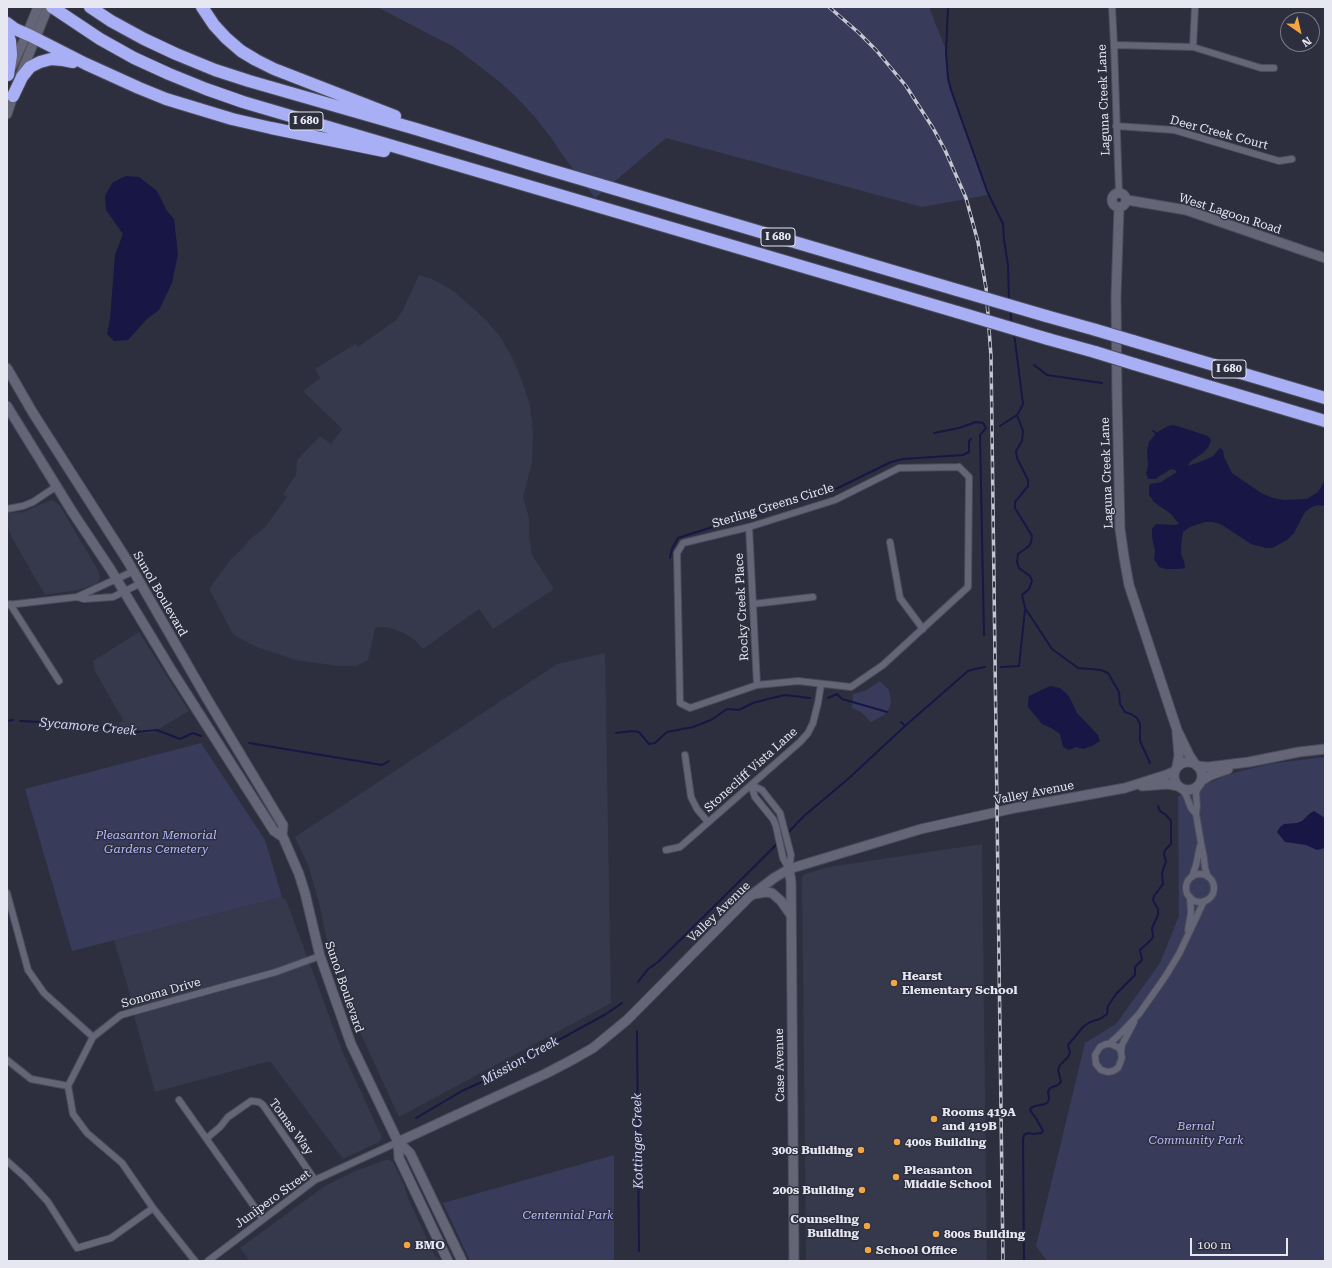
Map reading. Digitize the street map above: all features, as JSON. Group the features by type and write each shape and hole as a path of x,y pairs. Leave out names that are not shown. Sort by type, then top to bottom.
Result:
{"highway":[{"name":"I 680","path":"52,7 100,39 134,58 206,89 243,102 1048,338 1325,421"},
{"name":"I 680","path":"90,7 111,21 176,54 215,70 249,81 1325,398"},
{"path":"202,7 214,25 226,38 241,51 256,60 274,69 394,115 416,129"},
{"path":"7,22 15,29 86,64 166,99 232,119 271,128 467,168"},
{"path":"7,32 10,41 11,55 7,76"},
{"path":"13,96 22,77 30,67 40,62 51,59 86,64"}],"street":[{"path":"7,114 24,65 38,7"},
{"path":"7,76 48,7"},
{"name":"Laguna Creek Lane","path":"1112,7 1119,193 1114,195 1112,199 1114,204 1119,207 1116,300 1120,529 1129,585 1177,730 1189,756 1196,765"},
{"path":"1193,47 1196,7"},
{"path":"1114,45 1193,47 1260,68 1274,68"},
{"name":"Deer Creek Court","path":"1116,126 1174,130 1279,160 1292,159"},
{"path":"1119,193 1124,195 1126,200 1125,204 1119,207"},
{"name":"West Lagoon Road","path":"1126,200 1186,210 1325,258"},
{"name":"Sunol Boulevard","path":"7,368 33,413 134,571 264,795 283,825 282,835 300,874 320,956 351,1044 398,1142 410,1153 462,1261"},
{"name":"Sunol Boulevard","path":"7,406 274,832 282,835"},
{"name":"Sterling Greens Circle","path":"959,467 969,477 968,587 883,665 851,687 798,681 757,685 690,708 680,703 677,553 683,543 749,527 834,500 899,468 959,467"},
{"path":"7,509 28,504 42,497 57,486"},
{"name":"Rocky Creek Place","path":"749,527 757,685"},
{"path":"890,542 900,598 923,629"},
{"path":"59,681 8,604 77,597 134,571"},
{"path":"77,597 84,599 113,597 141,583"},
{"path":"753,604 813,597"},
{"name":"Stonecliff Vista Lane","path":"666,850 680,847 800,742 808,733 813,723 821,684"},
{"name":"Laguna Creek Lane","path":"1176,769 1179,755 1177,730"},
{"path":"1196,814 1191,808 1186,795 1174,782 1173,776 1176,769 1182,763 1189,762 1208,767 1325,749"},
{"path":"225,754 231,752 234,754 251,782 264,795"},
{"path":"685,755 691,797 697,809 708,822"},
{"path":"1180,788 1191,790 1211,775 1248,762"},
{"path":"1139,1014 1109,1044 1100,1047 1095,1055 1096,1064 1101,1070 1108,1072 1118,1068 1122,1058 1121,1052 1124,1040 1139,1014 1179,954 1204,901 1211,896 1213,890 1213,884 1208,877 1205,868 1196,814 1198,806 1196,793 1200,783 1201,773 1196,765"},
{"name":"Valley Avenue","path":"1125,788 1166,775 1176,769"},
{"name":"Valley Avenue","path":"398,1142 545,1074 593,1048 627,1020 753,894 789,869 921,829 1015,808 1125,788 1168,784 1180,788"},
{"name":"Case Avenue","path":"751,785 762,790 772,801 780,814 791,856 789,869 791,882 794,1261"},
{"name":"Case Avenue","path":"751,785 755,797 773,819 783,858 789,869"},
{"path":"1187,938 1191,913 1190,897 1186,887 1192,877 1201,843"},
{"path":"1192,877 1201,874 1208,877"},
{"path":"753,894 766,892 772,893 781,901 791,915"},
{"path":"7,893 28,970 44,993 93,1037"},
{"path":"1190,897 1198,901 1204,901"},
{"name":"Sonoma Drive","path":"68,1086 93,1037 121,1015 276,972 320,956"},
{"path":"1109,1044 1115,1045 1121,1052"},
{"path":"7,1060 31,1079 68,1086 73,1114 86,1133 122,1163 153,1208 196,1261"},
{"path":"179,1100 263,1219"},
{"name":"Tomas Way","path":"207,1138 228,1118 252,1101 259,1102 263,1105 315,1180"},
{"name":"Sunol Boulevard","path":"398,1142 399,1158 448,1261"},
{"name":"Junipero Street","path":"208,1261 315,1180 398,1142"},
{"path":"7,1161 26,1178 48,1202 77,1248 111,1238 153,1208"}],"shaded area":[{"path":"126,176 139,177 157,191 167,211 174,219 178,254 172,283 159,310 147,319 128,340 114,341 107,334 110,319 115,255 123,234 106,210 105,196 113,182"},
{"path":"419,275 432,279 452,290 465,301 485,319 501,338 512,357 530,405 533,433 532,462 523,497 529,518 529,535 532,555 554,589 493,629 479,609 423,649 416,641 404,633 387,627 378,627 375,629 368,660 356,666 338,666 296,660 259,648 233,634 209,589 231,559 249,540 265,527 287,497 283,494 296,475 297,460 320,436 331,444 342,429 303,391 320,378 315,369 355,344 358,347 396,320 403,310"},
{"path":"1174,425 1208,436 1211,440 1209,446 1204,452 1190,462 1188,466 1213,456 1220,448 1223,450 1224,457 1232,473 1261,493 1273,498 1284,500 1307,499 1318,492 1325,480 1325,506 1318,505 1305,512 1294,533 1287,540 1272,548 1251,544 1222,525 1213,522 1205,522 1190,527 1183,532 1181,545 1181,554 1185,568 1166,569 1159,567 1154,559 1155,551 1152,529 1156,524 1179,524 1171,514 1154,502 1149,495 1149,487 1150,484 1161,482 1177,472 1171,469 1155,479 1148,479 1146,473 1148,466 1147,451 1149,442 1156,433 1168,426"},
{"path":"51,500 55,501 60,506 99,572 100,577 98,582 93,585 78,590 45,595 12,538 7,525 7,513 23,512"},
{"path":"139,632 189,711 152,733 133,733 118,724 123,720 95,671 93,661"},
{"path":"605,653 611,1003 399,1117 353,1017 326,937 319,902 308,865 295,837 557,664"},
{"path":"1050,686 1060,688 1069,696 1077,713 1098,735 1100,741 1083,749 1076,747 1069,750 1063,747 1060,734 1042,724 1028,707 1029,696"},
{"path":"1314,811 1325,818 1325,848 1317,850 1306,845 1285,842 1277,832 1284,824 1302,821"},
{"path":"982,844 987,1261 806,1261 802,877 805,874 829,867"},
{"path":"282,897 286,900 343,1053 381,1135 379,1142 343,1159 270,1061 155,1092 135,1019 132,1002 114,940"},
{"path":"385,1160 393,1162 435,1256 441,1261 250,1261 240,1248 325,1186 353,1172"}],"green space":[{"path":"377,7 929,7 946,50 948,78 951,90 988,195 922,207 666,138 595,198 535,117 501,83 456,48"},
{"path":"880,681 889,690 891,702 889,709 884,715 871,722 861,712 852,708 853,694 865,691"},
{"name":"Pleasanton Memorial Gardens Cemetery","path":"201,743 265,840 282,897 72,951 25,789"},
{"name":"Bernal Community Park","path":"1325,757 1325,1261 1047,1261 1036,1246 1085,1043 1116,1024 1160,963 1179,916 1178,796 1230,774 1269,764"},
{"name":"Centennial Park","path":"614,1155 614,1261 470,1261 443,1203"}],"waterway":[{"path":"948,7 946,53 948,78 987,191 1003,224 1008,265 1009,301"},
{"path":"1010,309 1012,325"},
{"path":"1014,333 1023,404 1017,415 1023,431 1022,441 1016,451 1017,458 1028,480 1028,486 1015,502 1015,508 1032,536 1029,546 1018,554 1017,562 1019,568 1030,576 1032,581 1029,589 1022,595 1025,608 1052,649 1078,668 1101,670 1108,673 1119,692 1120,704 1125,712 1137,718 1140,724 1140,741 1150,763"},
{"path":"1034,365 1047,375 1102,383"},
{"path":"1000,426 1017,415"},
{"path":"934,433 959,428 976,422 983,423 986,428 980,435 984,635"},
{"path":"800,500 838,488 891,462 903,459 963,455 969,452 969,441 971,439"},
{"path":"670,558 672,549 678,538 788,503"},
{"path":"1001,667 1019,666 1025,610"},
{"path":"781,840 804,816 848,779 905,726 968,671 985,667"},
{"name":"Sycamore Creek","path":"828,698 837,694 842,699 887,712"},
{"name":"Sycamore Creek","path":"616,733 632,731 639,732 649,744 655,743 667,732 693,727 711,720 727,709 739,710 753,703 785,695 810,698"},
{"name":"Sycamore Creek","path":"7,721 13,720"},
{"name":"Sycamore Creek","path":"20,721 42,722 69,726 116,728 126,733 157,730 180,739 193,733 201,736"},
{"name":"Sycamore Creek","path":"901,722 905,726"},
{"name":"Sycamore Creek","path":"249,743 382,765 389,761"},
{"path":"1024,1261 1023,1140 1024,1135 1028,1133 1041,1133 1043,1131 1030,1110 1035,1106 1048,1102 1048,1092 1050,1088 1061,1082 1058,1070 1060,1065 1070,1053 1068,1045 1083,1027 1107,1014 1108,1006 1116,994 1135,975 1135,967 1142,960 1140,950 1152,939 1152,928 1158,915 1158,909 1153,900 1154,896 1163,884 1162,873 1166,861 1164,855 1165,850 1171,844 1171,821 1160,811 1158,806"},
{"path":"638,982 648,969 658,962 778,843"},
{"name":"Mission Creek","path":"416,1118 462,1091 488,1079 606,1014 622,1003"},
{"name":"Kottinger Creek","path":"637,1031 639,1251"}],"railway":[{"path":"829,7 876,50 906,86 933,128 945,150 966,198 978,242 986,288 991,356 1003,1261"}],"place":[{"name":"Hearst Elementary School","path":"894,983"},
{"name":"Rooms 419A and 419B","path":"934,1119"},
{"name":"400s Building","path":"897,1142"},
{"name":"300s Building","path":"861,1150"},
{"name":"Pleasanton Middle School","path":"896,1177"},
{"name":"200s Building","path":"862,1190"},
{"name":"Counseling Building","path":"867,1226"},
{"name":"800s Building","path":"936,1234"},
{"name":"BMO","path":"407,1245"},
{"name":"School Office","path":"868,1250"}]}
